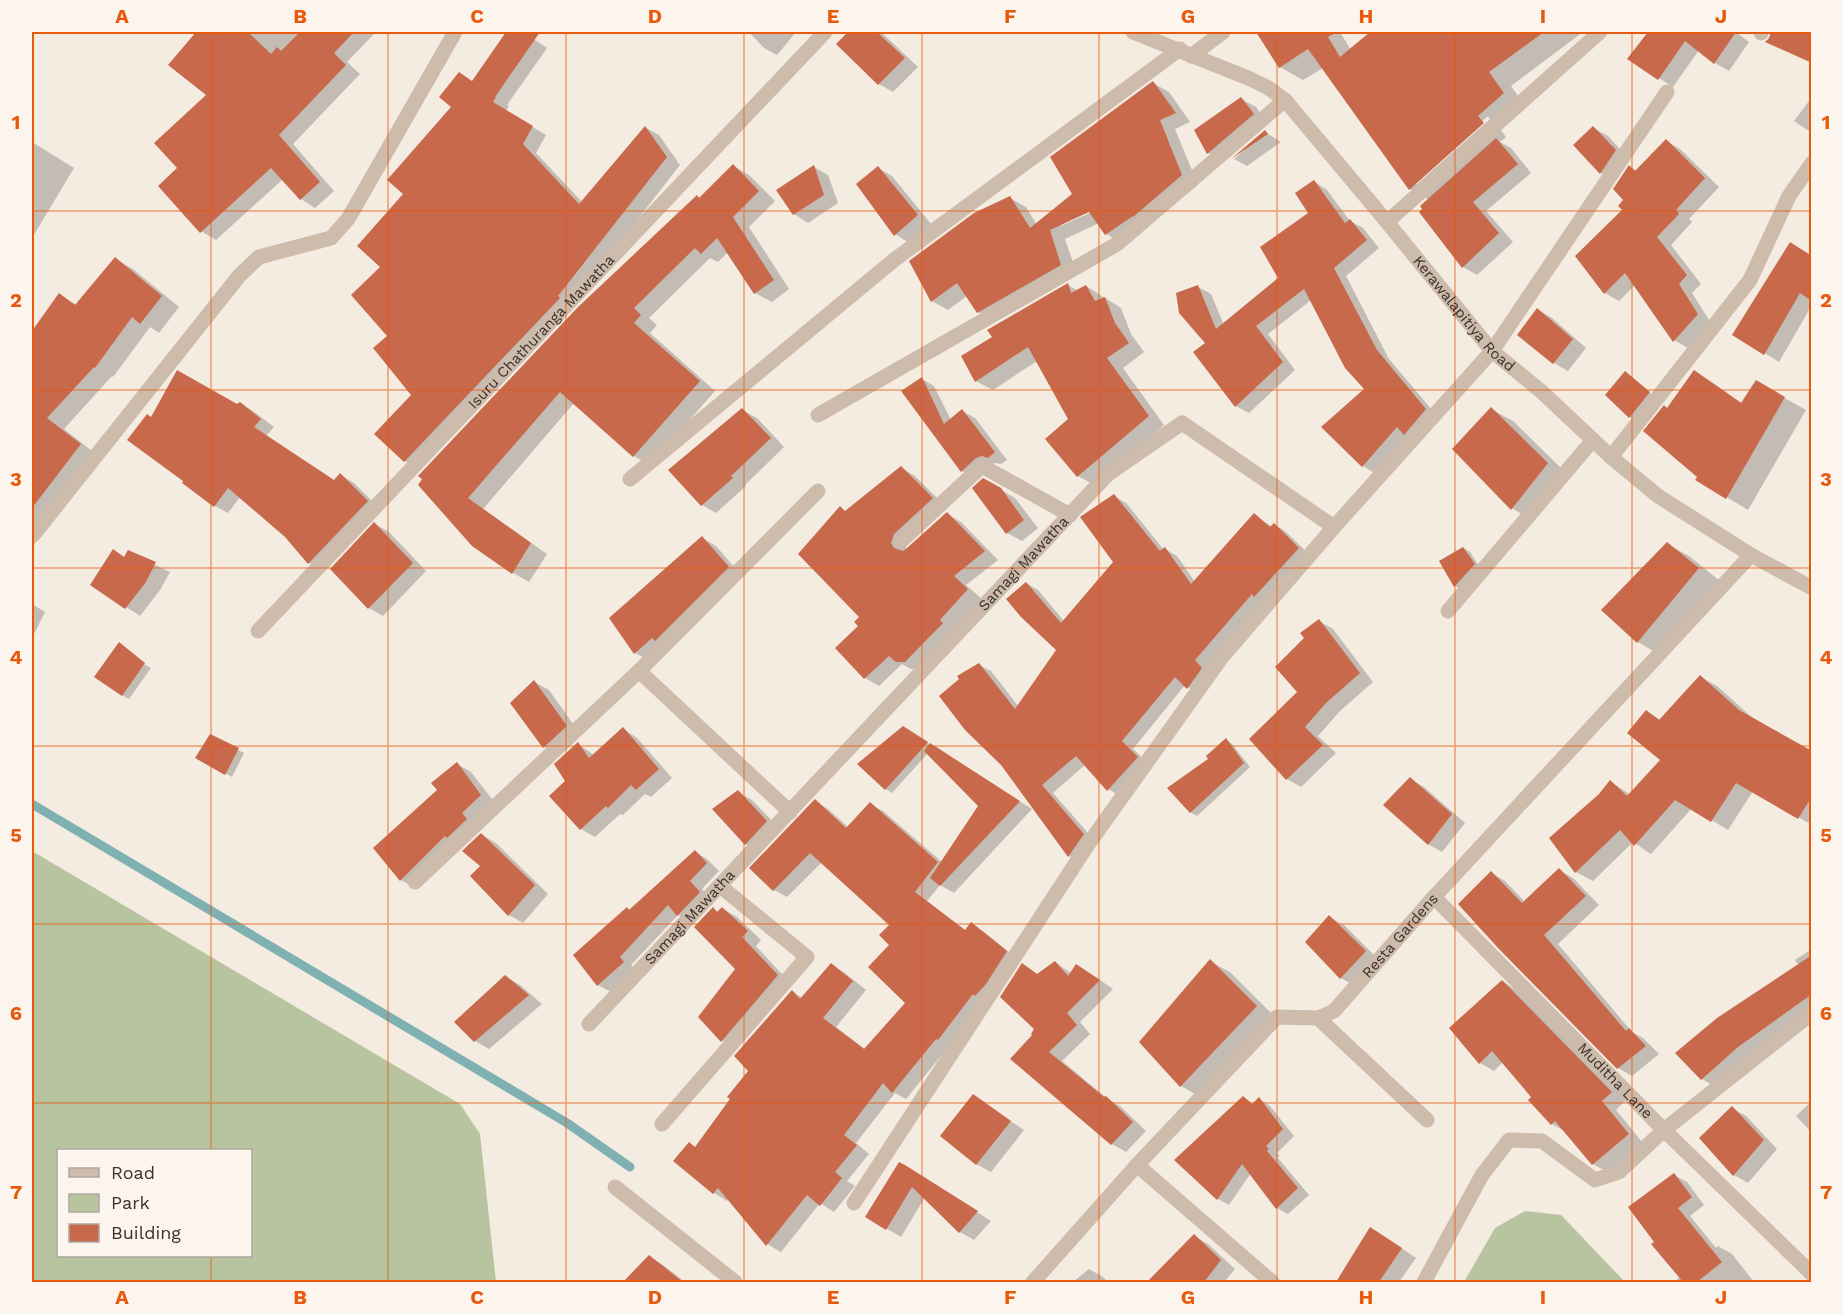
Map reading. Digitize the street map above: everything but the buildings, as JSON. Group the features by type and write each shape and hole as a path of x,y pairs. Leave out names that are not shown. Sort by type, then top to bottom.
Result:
{"street":[{"path":"33,534 239,276 259,257 332,238 348,219 455,32"},
{"name":"Isuru Chathuranga Mawatha","path":"258,631 825,32"},
{"name":"Kerawalapitiya Road","path":"1133,32 1248,78 1267,87 1285,100 1492,351 1542,392 1611,457 1658,496 1751,555 1812,588"},
{"path":"630,479 894,260 1186,52 1223,32"},
{"path":"1387,222 1600,32"},
{"path":"854,1203 1087,846 1222,657 1334,527 1492,351 1667,92"},
{"path":"818,415 1117,244 1285,100"},
{"path":"1611,457 1750,280 1789,196 1812,162"},
{"name":"Samagi Mawatha","path":"589,1024 1108,474 1182,423 1334,527"},
{"path":"1448,611 1593,440"},
{"path":"901,541 982,466 1070,515"},
{"path":"415,882 639,671 818,491"},
{"name":"Resta Gardens","path":"1318,1018 1334,1011 1434,897 1751,555"},
{"path":"639,671 790,812"},
{"path":"662,1124 807,957 720,886"},
{"name":"Muditha Lane","path":"1434,897 1664,1130 1812,1013"},
{"path":"1033,1282 1137,1165 1277,1017 1318,1018 1426,1120"},
{"path":"1424,1282 1482,1175 1509,1140 1542,1141 1594,1180 1619,1172 1664,1130 1812,1274"},
{"path":"1137,1165 1272,1282"},
{"path":"615,1187 735,1282"}],"green space":[{"path":"32,851 460,1104 480,1134 496,1282 32,1282"},
{"path":"1525,1211 1561,1215 1625,1282 1464,1282 1495,1228"}],"waterway":[{"path":"32,804 567,1123 630,1167"}]}
